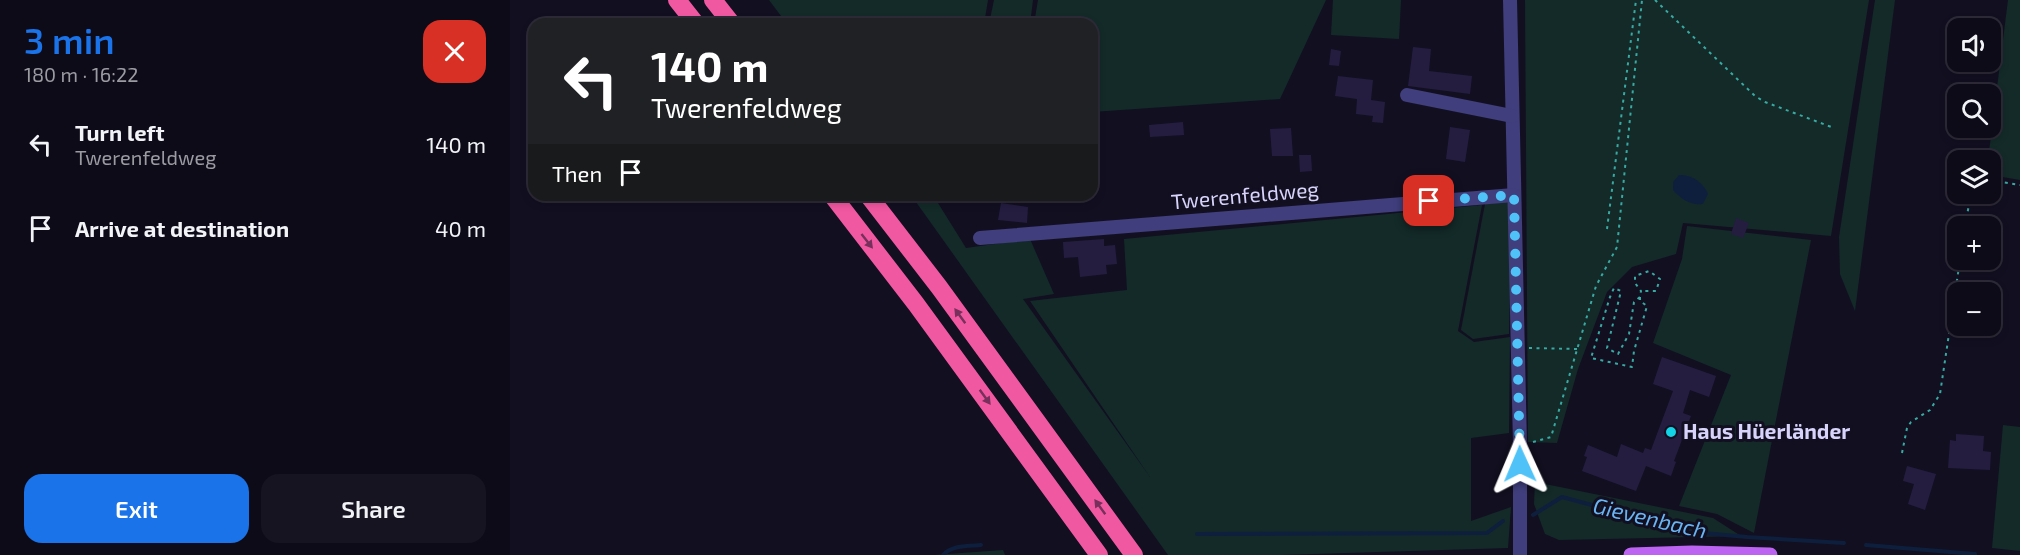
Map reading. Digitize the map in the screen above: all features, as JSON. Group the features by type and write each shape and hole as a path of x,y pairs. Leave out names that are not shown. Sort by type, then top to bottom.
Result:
{"highway":[{"path":"677,0 691,18"},
{"path":"713,0 727,18"},
{"path":"837,201 916,304 1099,555"},
{"path":"873,201 939,287 1134,555"}],"main road":[{"path":"1631,555 1692,553 1770,555"}],"street":[{"path":"1510,0 1520,445 1520,555"},
{"path":"1407,95 1512,116"},
{"name":"Twerenfeldweg","path":"980,238 1514,195"}],"path":[{"path":"1607,229 1636,0"},
{"path":"1520,445 1551,437 1596,285 1617,247 1642,0"},
{"path":"1655,0 1755,96 1765,102 1834,128"},
{"path":"2001,182 2020,185"},
{"path":"1902,453 1907,428 1911,422 1930,410 1940,394 1959,270"},
{"path":"1640,297 1634,302 1629,334 1618,354 1607,348 1621,291 1614,288 1591,358 1632,367 1634,351 1647,306 1640,301 1641,291 1635,283 1635,276 1649,271 1660,279 1656,291 1641,291"},
{"path":"1537,347 1578,349"}],"green space":[{"path":"769,0 988,0 985,18 782,18"},
{"path":"994,0 1033,0 1031,18 990,18"},
{"path":"1038,0 1326,0 1280,99 1098,112 1098,18 1035,18"},
{"path":"1333,0 1401,0 1399,39 1331,35"},
{"path":"1525,0 1869,0 1831,236 1683,223 1676,254 1632,267 1607,292 1578,369 1557,443 1528,442"},
{"path":"1875,0 1895,0 1855,311 1840,274 1839,237"},
{"path":"2008,0 2020,0 2020,180 2001,177 2001,150 1989,150 1991,138 2001,138 2001,84 1998,84 1999,72 2001,72"},
{"path":"915,201 937,201 966,248 1030,239 1054,294 1023,299 1150,477 1030,301 1127,290 1124,239 1482,205 1458,331 1474,342 1510,337 1509,433 1471,438 1471,521 1511,507 1508,548 1281,555 1168,555"},
{"path":"1512,201 1509,334 1473,339 1461,330 1485,204"},
{"path":"1687,226 1811,240 1754,533 1717,514 1679,506 1731,375 1653,343 1682,259"},
{"path":"2003,425 2020,427 2020,551 1992,548"},
{"path":"1535,482 1713,518 1741,536 1559,540 1545,534 1534,504"},
{"path":"1003,550 1005,555 934,555"}],"water":[{"path":"1679,175 1697,180 1703,186 1708,194 1703,204 1686,201 1673,190 1673,182"}],"building":[{"path":"1413,47 1431,49 1429,71 1472,76 1470,94 1408,86"},
{"path":"1331,49 1341,51 1339,66 1329,65"},
{"path":"1338,76 1373,80 1371,100 1385,102 1383,123 1372,122 1373,116 1356,114 1357,99 1335,96"},
{"path":"1183,122 1184,135 1150,137 1149,125"},
{"path":"1450,127 1470,130 1465,162 1446,159"},
{"path":"1291,128 1293,156 1272,156 1270,129"},
{"path":"1299,155 1311,155 1312,171 1300,172"},
{"path":"1001,203 1028,207 1027,223 998,220"},
{"path":"1736,218 1749,223 1743,238 1731,234"},
{"path":"1104,239 1104,246 1115,245 1117,264 1106,265 1107,274 1080,277 1078,257 1064,258 1063,242"},
{"path":"1662,357 1716,376 1709,397 1690,390 1683,413 1691,416 1674,461 1676,462 1671,476 1646,466 1636,491 1582,471 1588,445 1617,457 1621,444 1643,453 1645,448 1651,450 1673,391 1653,384"},
{"path":"1956,434 1984,436 1983,451 1991,452 1990,470 1948,468 1950,440 1956,441"},
{"path":"1907,466 1936,474 1925,510 1908,504 1914,484 1903,481"}],"waterway":[{"name":"Gievenbach","path":"1533,515 1562,497 1692,532 1844,543"},
{"name":"Gievenbach","path":"1197,534 1487,533 1503,521"},
{"name":"Gievenbach","path":"943,555 956,548 981,545"},
{"name":"Gievenbach","path":"1866,545 1975,554"}],"place":[{"name":"Haus Hüerländer","path":"1671,432"}],"route":[{"path":"1429,201 1514,195 1520,464"}]}
